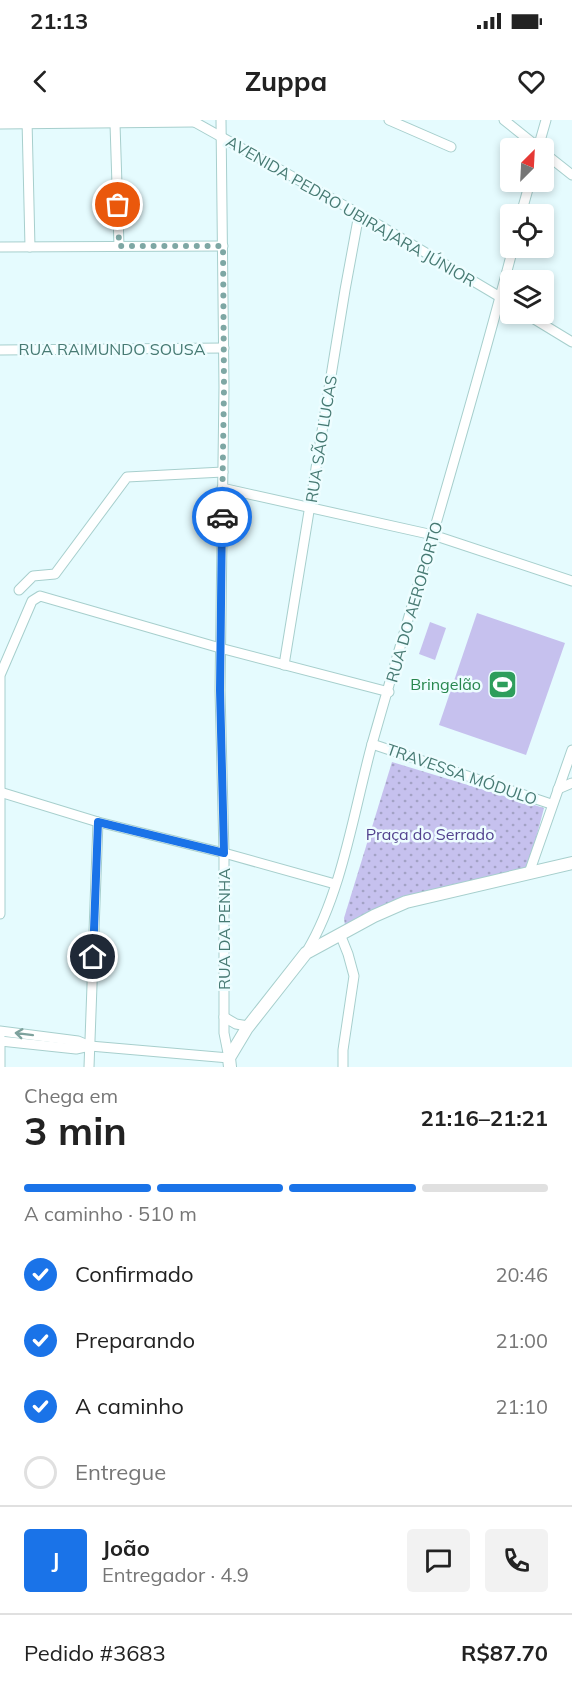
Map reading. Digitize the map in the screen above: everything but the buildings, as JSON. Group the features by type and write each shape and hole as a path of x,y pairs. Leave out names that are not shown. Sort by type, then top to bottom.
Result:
{"street":[{"name":"RUA DA PENHA","path":"221,120 224,348 220,648 224,853 224,1033 230,1063"},
{"path":"389,120 406,123 451,147"},
{"path":"504,120 526,138"},
{"path":"541,138 546,120"},
{"name":"AVENIDA PEDRO UBIRAJARA JÚNIOR","path":"192,121 359,214 500,297"},
{"path":"0,124 192,121"},
{"path":"27,122 30,247"},
{"path":"115,124 119,246"},
{"path":"554,161 572,175"},
{"name":"RUA SÃO LUCAS","path":"284,665 359,214"},
{"path":"0,247 223,246"},
{"name":"RUA DO AEROPORTO","path":"306,953 335,884 372,744 389,692 500,297"},
{"path":"542,324 572,342"},
{"name":"RUA RAIMUNDO SOUSA","path":"0,350 224,348"},
{"path":"20,590 33,576 56,574 127,477 223,472"},
{"path":"222,488 433,535 572,581"},
{"path":"0,914 0,672 33,601 40,596 220,648 389,692"},
{"name":"TRAVESSA MÓDULO","path":"372,744 551,804"},
{"path":"529,873 551,804 572,750"},
{"path":"558,789 572,783"},
{"path":"0,792 98,822 224,853 335,884"},
{"path":"89,1067 98,822"},
{"path":"0,1032 78,1041 90,1046 230,1063 248,1026 306,953 406,902 572,863"},
{"path":"340,934 354,976 343,1050 343,1067"},
{"path":"224,1017 236,1024 248,1026"},
{"path":"0,1037 0,1067"},
{"path":"0,1041 76,1049 90,1046"}],"green space":[{"name":"Bringelão","path":"477,613 565,643 526,755 439,725"},
{"path":"430,622 446,628 435,660 419,654"},
{"name":"Praça do Serrado","path":"392,762 544,808 528,869 345,926 344,918"}],"way so far":[{"path":"118,205 119,246 223,246 222,517"}],"place":[{"name":"Bringelão","path":"502,684"}],"route":[{"path":"93,957 98,822 224,853 220,690 222,517"}]}
